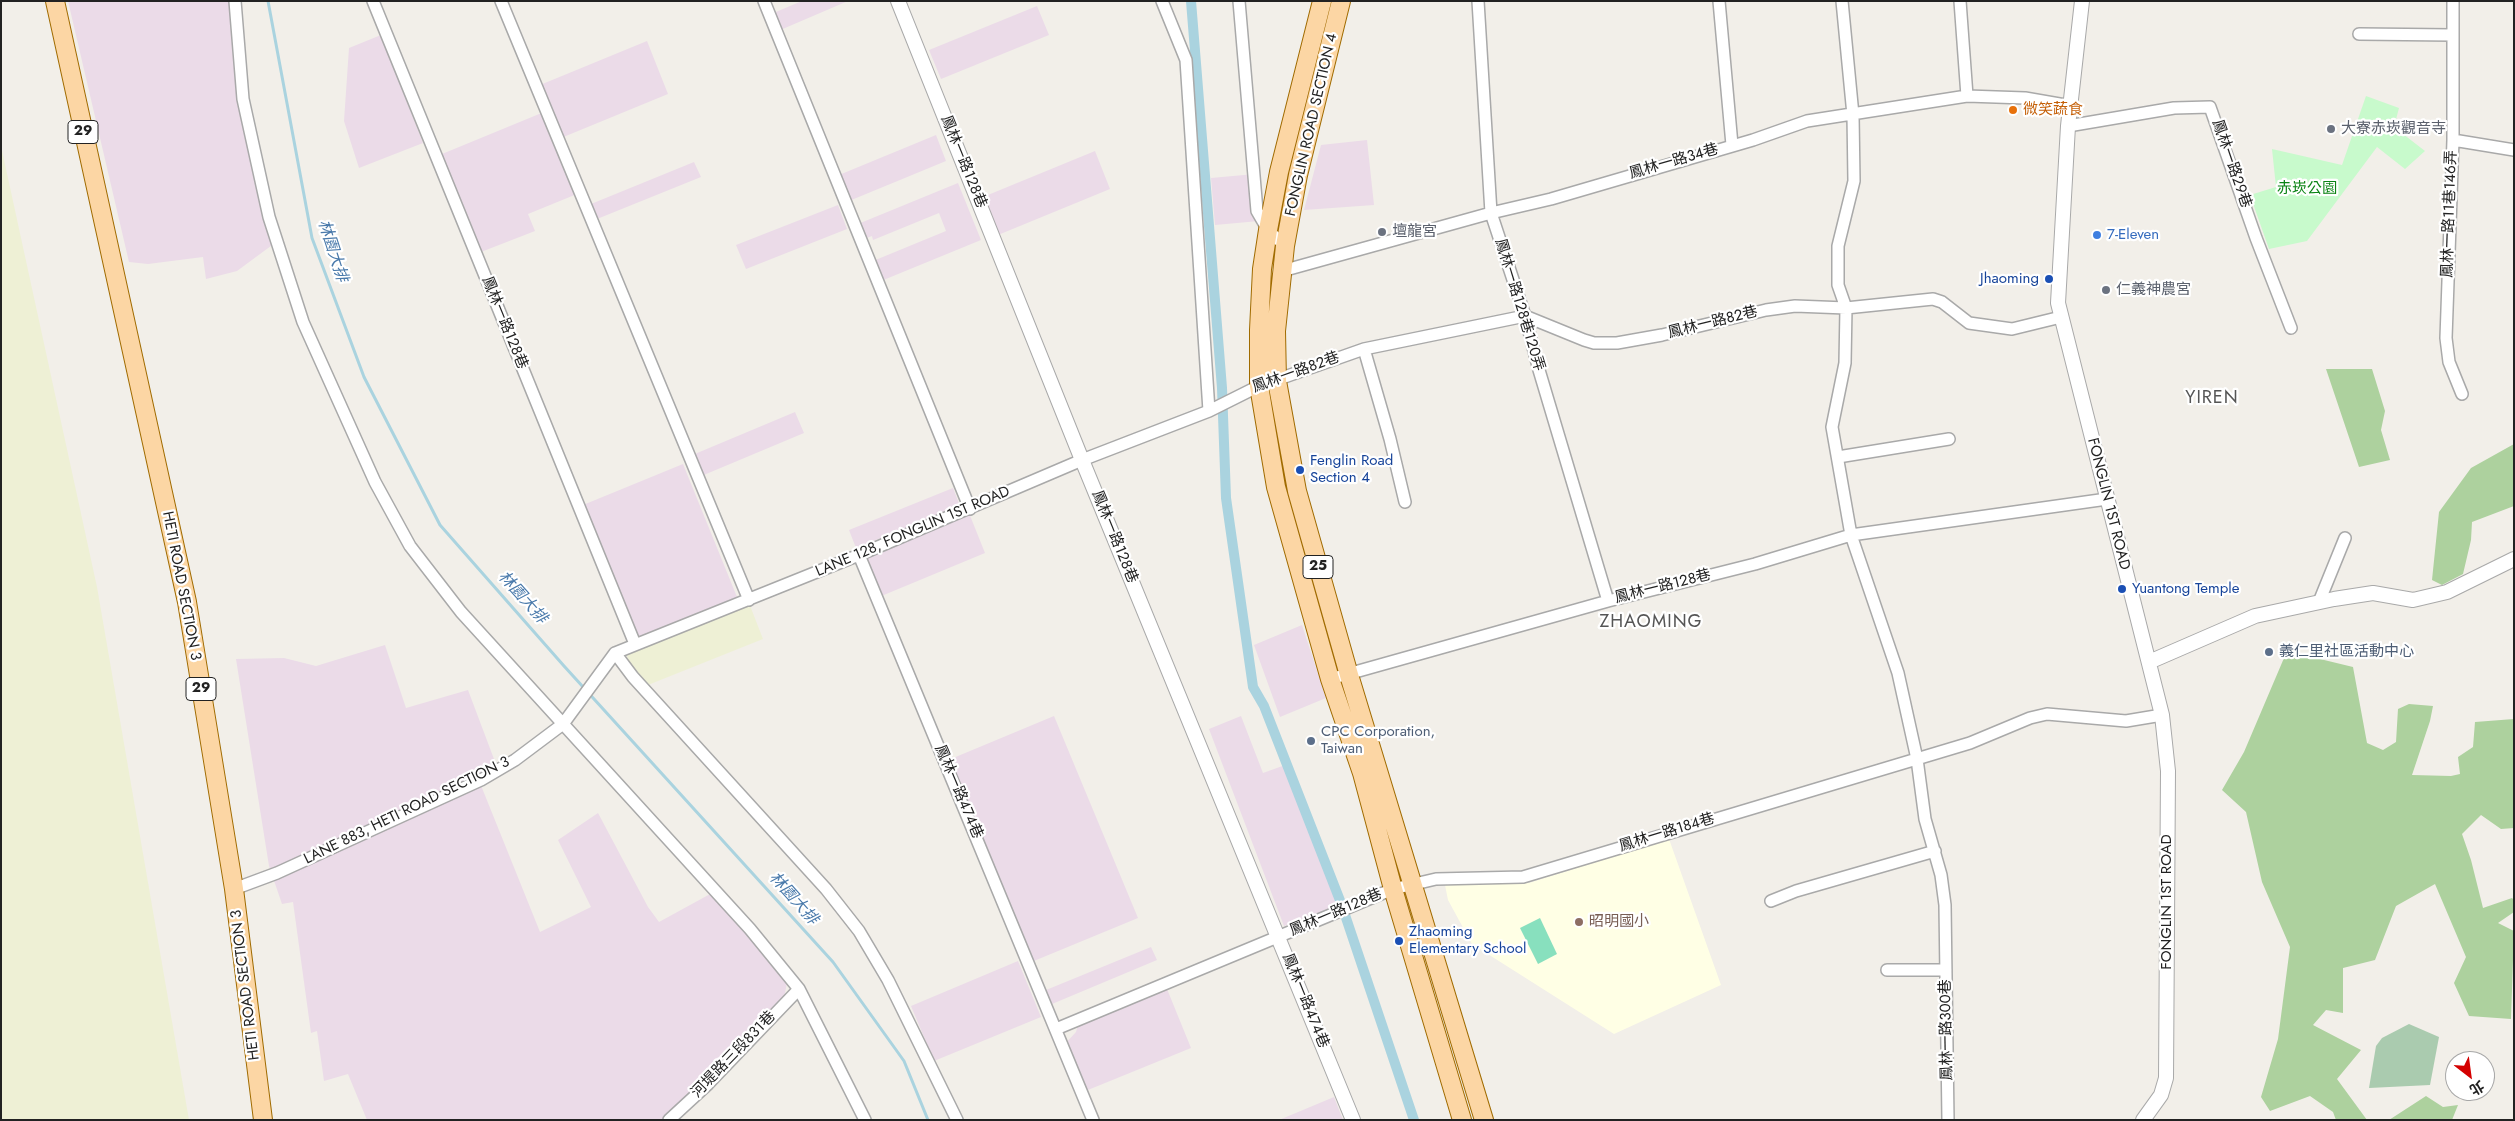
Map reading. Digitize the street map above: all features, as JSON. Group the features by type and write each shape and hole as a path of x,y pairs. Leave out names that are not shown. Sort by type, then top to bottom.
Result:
{"main road":[{"name":"HETI ROAD SECTION 3","path":"56,1 111,262 187,602 234,889 264,1120"},
{"name":"FONGLIN ROAD SECTION 4","path":"1322,1 1279,172 1268,230 1262,270 1259,386 1276,487 1330,678 1362,773 1393,889 1462,1120"},
{"name":"FONGLIN ROAD SECTION 4","path":"1341,1 1298,174 1285,246 1276,331 1277,381 1295,485 1349,675 1484,1120"}],"street":[{"path":"235,1 243,99 268,217 303,322 367,464 410,546 461,612 566,719 750,929 799,989 865,1120"},
{"name":"鳳林一路128巷","path":"374,1 635,644"},
{"path":"502,1 749,600"},
{"path":"764,1 970,509"},
{"name":"鳳林一路128巷","path":"898,1 1082,460 1279,938 1393,889 1413,883"},
{"path":"1162,1 1186,60 1213,409"},
{"path":"1240,1 1257,211 1268,230 1285,246"},
{"name":"鳳林一路128巷120弄","path":"1478,1 1491,213 1525,316 1581,514 1608,601"},
{"path":"1719,1 1732,145"},
{"path":"1842,1 1853,115 1853,190 1838,246 1838,285 1846,308 1846,363 1832,426 1851,536 1898,673 1917,759 1925,819 1935,851 1945,906 1946,970"},
{"path":"1960,1 1967,96"},
{"name":"FONGLIN 1ST ROAD","path":"2082,1 2068,126 2058,284 2061,317 2162,715 2168,771 2166,1078 2161,1095 2143,1120"},
{"name":"鳳林一路11巷146弄","path":"2453,1 2453,140 2446,338 2449,362 2462,394"},
{"path":"2359,34 2452,35"},
{"name":"鳳林一路34巷","path":"1282,271 1491,213 1551,199 1807,121 1967,96 2025,98 2071,106"},
{"name":"鳳林一路29巷","path":"2068,126 2174,108 2210,107 2256,238 2291,328"},
{"path":"2453,140 2514,150"},
{"name":"鳳林一路82巷","path":"1213,409 1259,386 1364,349 1525,316 1584,340 1594,343 1617,344 1766,310 1795,306 1846,308 1933,299 1942,302 1969,323 2012,329 2061,317"},
{"path":"1364,349 1390,439 1405,502"},
{"name":"LANE 128, FONGLIN 1ST ROAD","path":"613,655 635,644 859,556 1082,460 1213,409"},
{"path":"1838,457 1949,439"},
{"name":"鳳林一路128巷","path":"1330,678 1349,675 1608,601 1755,564 1851,536 2107,499"},
{"path":"2319,602 2345,538"},
{"name":"鳳林一路474巷","path":"859,556 1093,1120"},
{"path":"2149,662 2255,616 2373,593 2413,600 2447,592 2514,558"},
{"path":"613,655 826,888 860,931 888,980 957,1120"},
{"name":"LANE 883, HETI ROAD SECTION 3","path":"234,889 277,874 481,780 516,760 566,719 613,655"},
{"name":"鳳林一路184巷","path":"1413,883 1436,879 1524,877 1970,743 2030,718 2047,714 2126,720 2162,715"},
{"path":"1771,901 1796,891 1935,851"},
{"name":"鳳林一路474巷","path":"1056,1029 1279,938 1353,1120"},
{"name":"鳳林一路300巷","path":"1887,970 1946,970 1948,1120"},
{"name":"河堤路三段831巷","path":"669,1120 708,1084 799,989"}],"shaded area":[{"path":"68,1 230,1 249,133 279,240 237,271 206,279 203,257 148,264 129,262"},
{"path":"802,1 848,1 778,31 771,14"},
{"path":"1037,6 1049,35 941,79 929,50"},
{"path":"381,35 423,143 359,168 344,121 349,48"},
{"path":"647,41 668,94 561,138 540,85"},
{"path":"544,112 577,194 528,214 535,231 481,252 442,154"},
{"path":"936,135 946,161 849,201 839,175"},
{"path":"1367,140 1374,205 1304,210 1321,145"},
{"path":"1,146 97,587 189,1120 1,1120"},
{"path":"1095,151 1110,189 998,235 983,197"},
{"path":"694,162 701,177 597,219 591,204"},
{"path":"1255,174 1259,221 1215,225 1211,178"},
{"path":"958,183 981,240 881,281 873,261 946,231 939,213 873,240 872,236 864,239 858,224"},
{"path":"838,205 847,229 746,269 736,245"},
{"path":"795,412 804,433 699,477 690,456"},
{"path":"683,464 737,597 638,637 583,505"},
{"path":"953,488 960,506 856,548 849,530"},
{"path":"969,513 985,553 879,597 863,556"},
{"path":"749,603 763,639 648,685 630,665 626,653"},
{"path":"1302,625 1326,698 1280,717 1254,645"},
{"path":"385,645 406,708 468,690 497,767 480,783 540,932 591,907 558,840 598,813 648,907 659,922 712,893 784,974 787,983 784,998 672,1120 367,1120 348,1074 324,1081 317,1031 311,1033 293,902 282,904 269,866 236,659 284,658 316,666"},
{"path":"1054,716 1138,918 1029,963 946,761"},
{"path":"1241,716 1263,773 1288,764 1337,906 1284,926 1209,729"},
{"name":"昭明國小","path":"1669,839 1721,985 1614,1034 1472,944 1448,900 1445,885 1529,883"},
{"path":"1151,947 1157,960 1052,1004 1046,990"},
{"path":"1018,961 1041,1017 934,1061 911,1006"},
{"path":"1167,989 1191,1048 1083,1092 1064,1045 1076,1032 1078,1025"},
{"path":"2409,1024 2439,1037 2430,1085 2369,1088 2376,1046 2382,1038"},
{"path":"1334,1097 1343,1120 1279,1120"}],"green space":[{"name":"赤崁公園","path":"2366,96 2399,108 2394,127 2425,151 2405,169 2377,147 2307,241 2269,249 2250,195 2276,187 2272,149 2342,165"},
{"path":"2326,369 2372,369 2385,411 2381,430 2390,460 2359,467"},
{"path":"2514,444 2514,506 2472,522 2471,540 2463,574 2442,585 2432,580 2439,512 2471,468"},
{"path":"2287,651 2353,667 2367,743 2383,750 2396,742 2398,709 2409,704 2433,706 2412,775 2451,776 2460,774 2458,757 2473,747 2475,722 2514,719 2514,828 2501,829 2481,815 2462,834 2471,860 2483,908 2512,898 2514,900 2514,912 2498,923 2514,931 2511,1019 2469,1016 2454,983 2466,957 2435,884 2396,906 2375,960 2343,968 2343,1013 2326,1010 2313,1025 2361,1050 2337,1079 2367,1120 2336,1120 2333,1112 2310,1096 2270,1111 2261,1097 2278,1039 2290,947 2262,882 2246,812 2222,790 2244,752"},
{"path":"1540,918 1557,954 1538,964 1520,928"},
{"path":"2426,1096 2443,1107 2458,1105 2452,1120 2389,1120"}],"waterway":[{"name":"林園大排","path":"268,1 312,238 364,377 440,525 564,666 833,962 904,1061 928,1120"},
{"path":"1191,1 1222,388 1226,498 1253,687 1264,706 1341,903 1414,1120"}],"place":[{"name":"微笑蔬食","path":"2013,110"},
{"name":"大寮赤崁觀音寺","path":"2331,129"},
{"name":"壇龍宮","path":"1382,232"},
{"name":"7-Eleven","path":"2097,235"},
{"name":"Jhaoming","path":"2049,279"},
{"name":"仁義神農宮","path":"2106,290"},
{"name":"Fenglin Road Section 4","path":"1300,470"},
{"name":"Yuantong Temple","path":"2122,589"},
{"name":"義仁里社區活動中心","path":"2269,652"},
{"name":"CPC Corporation, Taiwan","path":"1311,741"},
{"name":"昭明國小","path":"1579,922"},
{"name":"Zhaoming Elementary School","path":"1399,941"}],"district":[{"name":"YIREN","path":"2212,399"},
{"name":"ZHAOMING","path":"1651,623"}]}
